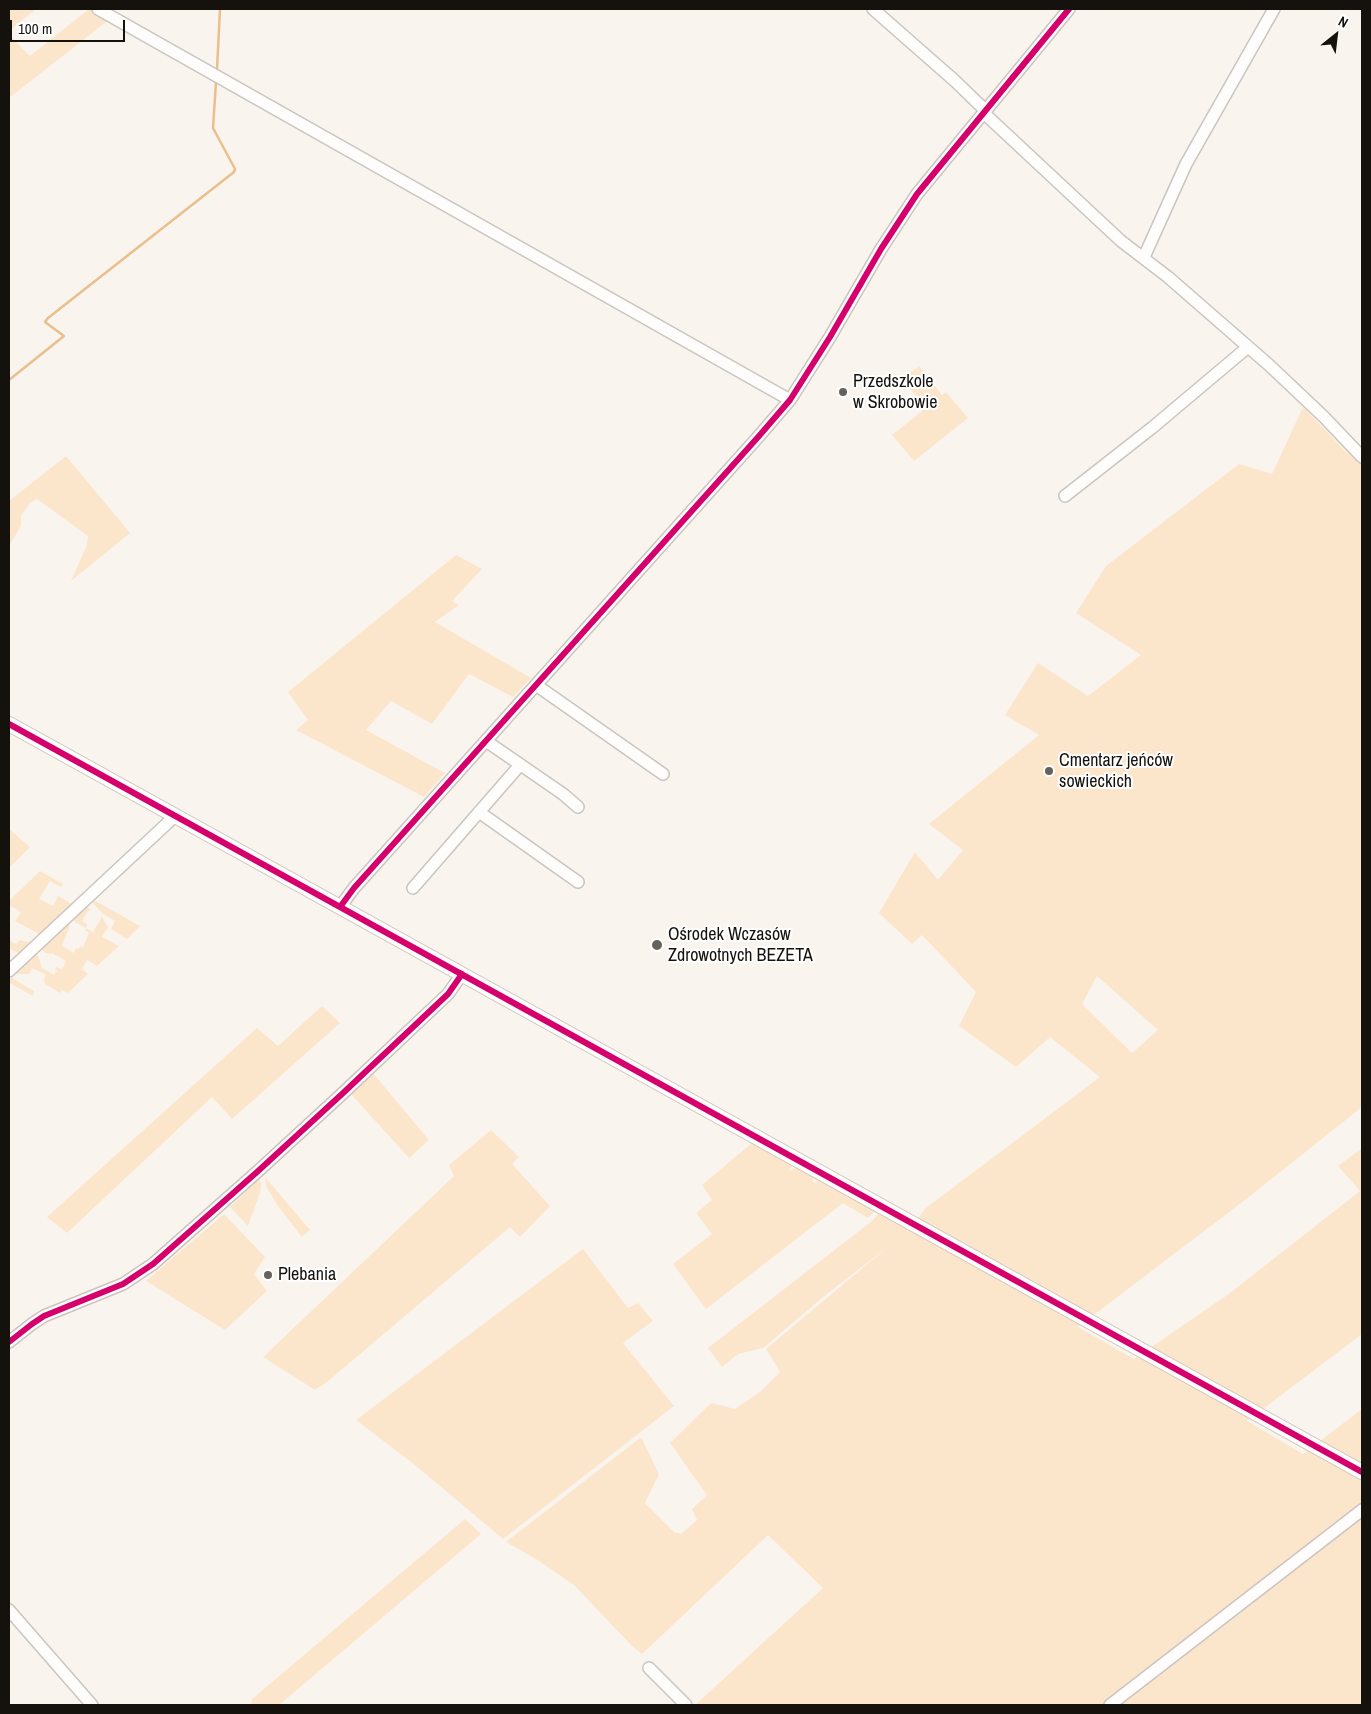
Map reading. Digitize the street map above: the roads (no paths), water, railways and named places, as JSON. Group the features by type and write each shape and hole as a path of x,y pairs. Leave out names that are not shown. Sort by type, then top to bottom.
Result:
{"main road":[{"path":"9,724 1362,1472"}],"street":[{"path":"98,9 790,400"},
{"path":"873,9 955,80 985,110 987,116 1114,234 1144,257 1248,347 1324,417 1362,457"},
{"path":"340,907 354,888 790,400 904,213 985,110 1069,9"},
{"path":"1144,257 1186,164 1274,9"},
{"path":"1065,496 1153,427 1248,347"},
{"path":"536,685 663,774"},
{"path":"486,741 563,794 578,807"},
{"path":"413,888 520,765"},
{"path":"479,812 578,882"},
{"path":"9,971 175,816"},
{"path":"9,1342 44,1316 120,1286 153,1264 257,1172 448,994 462,974"},
{"path":"1110,1705 1362,1510"},
{"path":"9,1610 92,1705"},
{"path":"648,1668 686,1705"}],"waterway":[{"path":"217,69 220,9"},
{"path":"9,380 64,336 45,322 48,318 234,172 235,169 213,128 216,82"}],"place":[{"name":"Przedszkole w Skrobowie","path":"843,392"},
{"name":"Cmentarz jeńców sowieckich","path":"1049,771"},
{"name":"Ośrodek Wczasów Zdrowotnych BEZETA","path":"657,945"},
{"name":"Plebania","path":"268,1275"}]}
